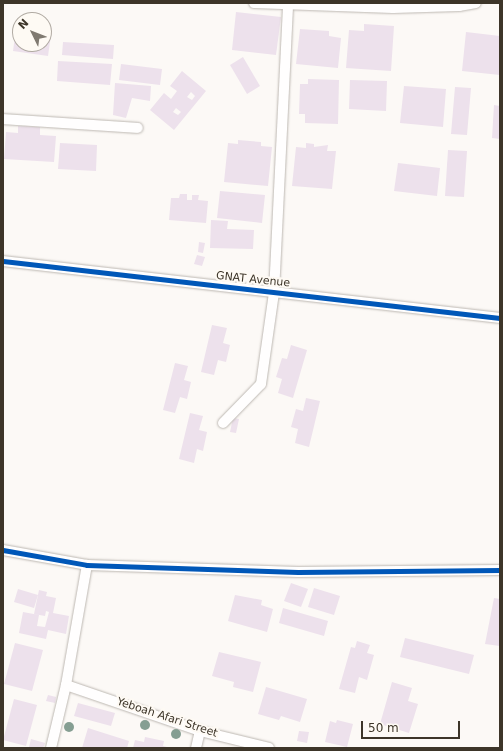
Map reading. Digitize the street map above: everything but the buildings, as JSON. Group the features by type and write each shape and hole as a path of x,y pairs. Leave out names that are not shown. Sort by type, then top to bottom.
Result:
{"street":[{"path":"254,3 288,6 393,8 459,6 476,3"},
{"path":"223,422 261,384 274,292 288,6"},
{"path":"3,119 138,128"},
{"name":"GNAT Avenue","path":"3,261 500,318"},
{"path":"3,550 87,564 298,572 500,570"},
{"path":"51,748 66,684 87,564"},
{"name":"Yeboah Afari Street","path":"66,684 200,730 269,748"},
{"path":"196,748 200,730"}],"cycle path":[{"path":"3,261 500,318"},
{"path":"3,550 87,565 298,572 500,570"}]}
